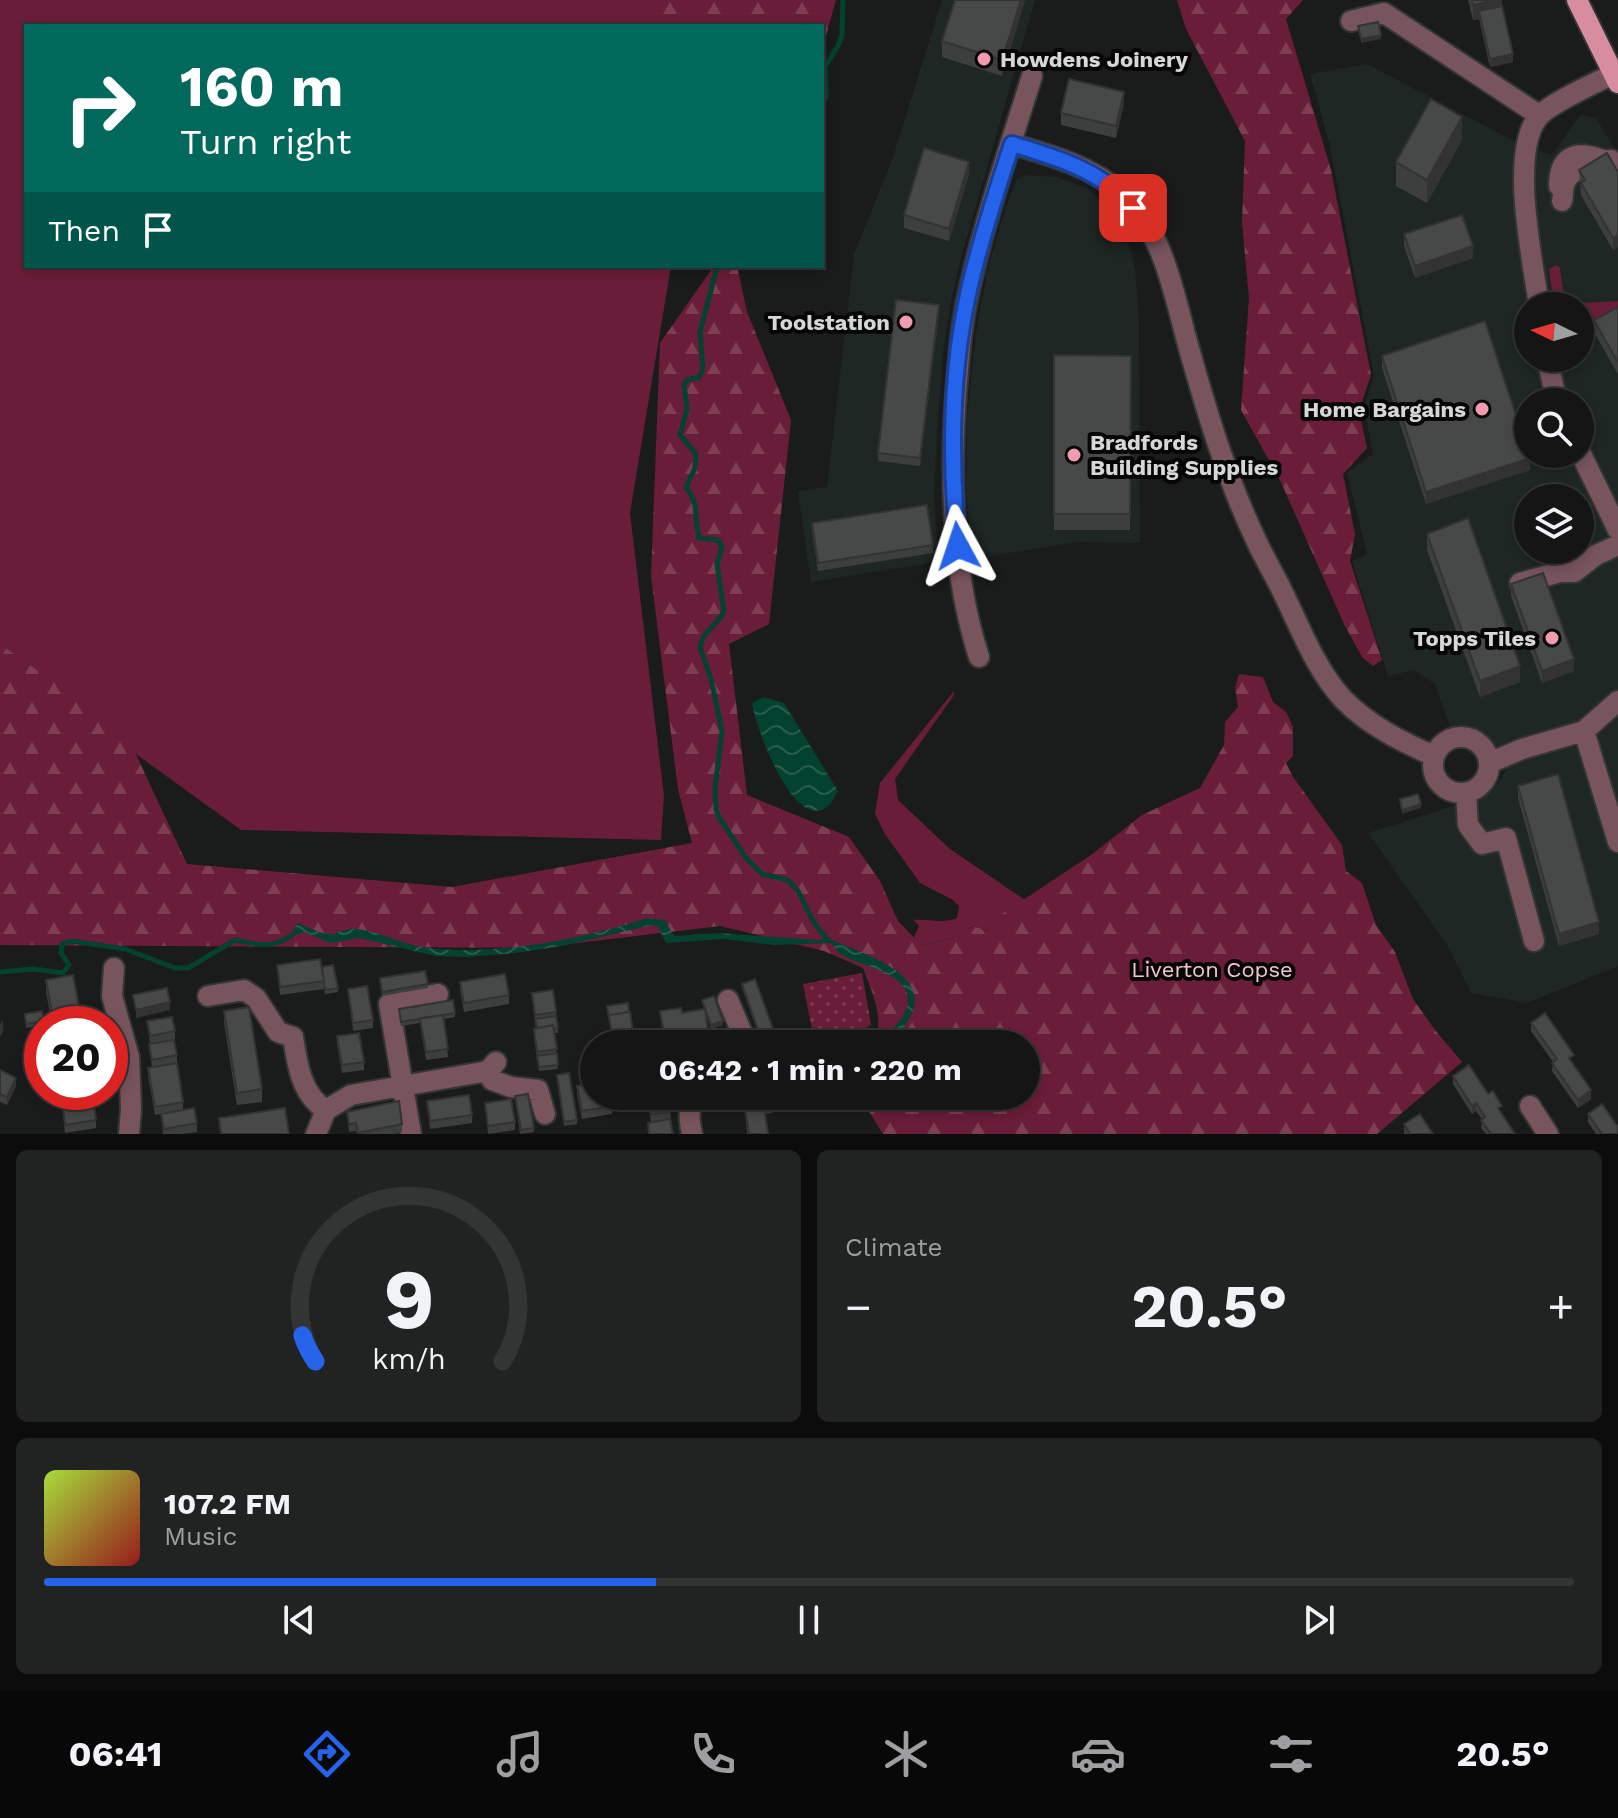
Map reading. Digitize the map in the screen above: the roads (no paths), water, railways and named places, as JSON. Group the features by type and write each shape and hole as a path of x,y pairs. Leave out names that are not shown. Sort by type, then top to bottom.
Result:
{"main road":[{"path":"1577,0 1616,79"}],"street":[{"path":"1351,21 1384,13 1539,115"},
{"path":"979,657 962,591 952,454 959,357 968,293 1032,76"},
{"path":"1537,292 1523,160 1529,133 1539,115 1616,79"},
{"path":"1012,144 1054,156 1087,171 1121,194 1145,222 1167,266 1203,400 1229,474 1256,540 1314,656 1342,698 1377,727 1434,756"},
{"path":"1562,201 1563,188 1569,175 1600,159 1611,160 1618,173"},
{"path":"1588,468 1617,525"},
{"path":"1520,583 1560,572 1574,572 1596,555 1618,545"},
{"path":"1489,763 1522,749 1584,731 1618,701"},
{"path":"1584,731 1618,842"},
{"path":"1454,738 1468,738 1483,747 1489,763 1488,773 1483,782 1466,793 1454,792 1436,779 1434,756 1442,744 1454,738"},
{"path":"1466,793 1468,825 1482,844 1506,838 1534,941"},
{"path":"114,968 112,996 129,1057 129,1134"},
{"path":"208,996 244,990 256,998 278,1032 293,1037 300,1077 318,1105 326,1110"},
{"path":"411,1134 389,1004 438,994"},
{"path":"728,1000 741,1030"},
{"path":"316,1134 326,1110 351,1095 492,1067 492,1080 511,1087 538,1090 545,1114"},
{"path":"1530,1106 1548,1134"},
{"path":"690,1110 692,1134"}],"water":[{"path":"764,697 784,703 838,791 828,806 815,811 802,805 778,774 760,732 752,703"},
{"path":"647,918 665,920 674,936 719,933 818,940 828,938 897,971 914,993 914,1007 901,1030 892,1030 907,1008 908,996 903,986 884,972 839,953 831,943 774,945 723,939 666,943 658,927 652,925 562,946 465,957 435,956 359,938 330,943 304,932 289,937 298,923 329,934 357,929 428,948 481,950 539,944 595,933"}],"waterway":[{"path":"824,99 825,67 842,34 843,0"},
{"path":"718,268 700,332 703,369 699,377 684,384 687,409 680,435 696,454 695,468 686,487 695,506 699,538 718,540 722,547 717,565 724,611 704,636 700,647 711,679 722,731 715,788 716,809 746,858 762,874 788,880 798,891 814,923 829,941"},
{"path":"0,972 34,969 63,973 69,965 61,953 62,944 72,941 125,949 175,968 188,968 235,940 272,944 292,935"}],"place":[{"name":"Howdens Joinery","path":"984,59"},
{"name":"Toolstation","path":"906,322"},
{"name":"Home Bargains","path":"1482,409"},
{"name":"Bradfords Building Supplies","path":"1074,455"},
{"name":"Topps Tiles","path":"1552,638"}],"park label":[{"name":"Liverton Copse","path":"1212,969"}]}
